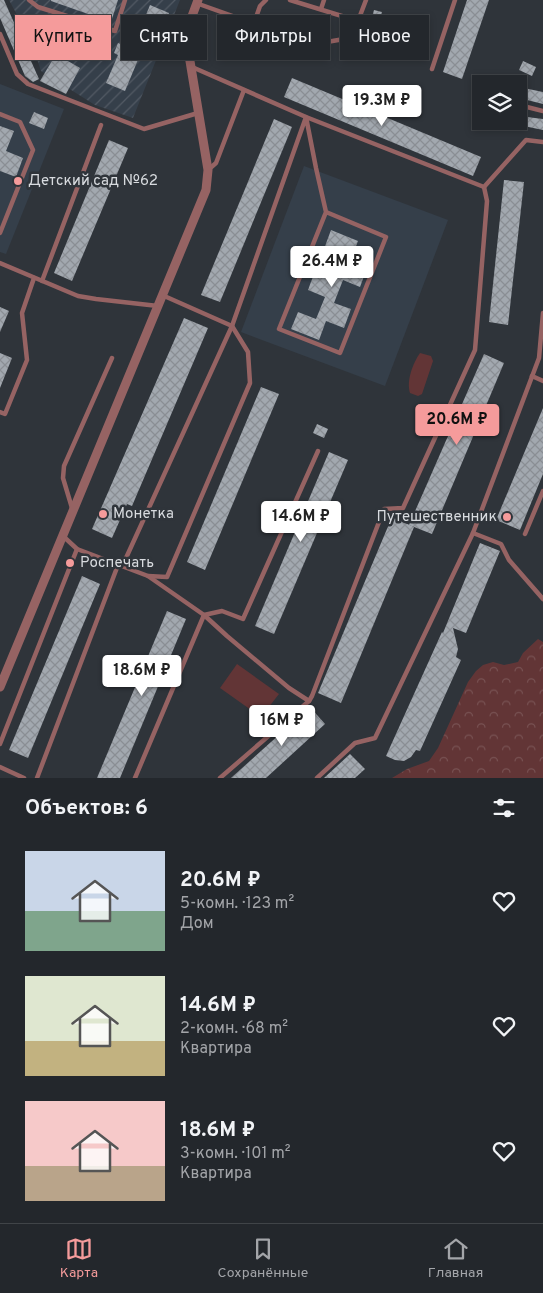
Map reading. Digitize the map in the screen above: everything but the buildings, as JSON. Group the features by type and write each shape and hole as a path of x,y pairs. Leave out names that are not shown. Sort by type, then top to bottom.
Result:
{"street":[{"path":"0,687 206,190 208,170 187,43 188,27 197,2"}],"lane":[{"path":"29,0 38,7 115,31 125,0"},
{"path":"257,15 260,6 266,0"},
{"path":"290,0 340,15"},
{"path":"321,9 324,0"},
{"path":"360,15 366,0"},
{"path":"432,68 455,0"},
{"path":"197,2 231,15"},
{"path":"0,34 17,74 28,84 144,129 198,113"},
{"path":"191,66 306,117 484,187"},
{"path":"208,170 216,163 244,90"},
{"path":"527,108 543,111"},
{"path":"0,114 20,122 34,150 0,233"},
{"path":"306,117 326,212 279,329 340,353 386,237 326,212"},
{"path":"37,778 118,565 126,558 232,326 306,117"},
{"path":"42,281 101,125"},
{"path":"484,187 526,140 543,142"},
{"path":"220,778 309,701 384,509 403,508 475,350 487,202 484,187"},
{"path":"0,264 78,296 96,300 158,306"},
{"path":"0,412 5,414 27,360 22,313 34,278"},
{"path":"148,576 167,577 250,383 248,352 232,326 162,295"},
{"path":"317,778 356,742 375,738 473,533 539,358 543,313"},
{"path":"73,511 63,478 64,466 112,358"},
{"path":"532,376 543,382"},
{"path":"204,615 222,611 243,619 318,451"},
{"path":"526,534 543,491"},
{"path":"473,533 501,544 509,560 543,599"},
{"path":"63,536 77,549 148,576 204,615 226,636 309,701"},
{"path":"0,744 77,549"},
{"path":"135,778 204,615"},
{"path":"0,767 24,778"}],"shaded area":[{"path":"9,0 180,0 174,15 121,15 121,60 156,60 133,118 95,105 41,71 37,60 111,60 111,15 17,15"},
{"name":"Детский сад №62","path":"0,84 64,109 6,254 0,252"},
{"path":"304,166 448,220 385,386 241,332"}],"green space":[{"path":"420,353 431,356 433,361 422,394 418,396 410,393 409,383 413,367"},
{"path":"538,639 543,642 543,778 392,778 407,769 429,761 438,748 468,682 476,671 483,665 493,662 504,665 518,662 523,653"},
{"path":"237,664 279,694 261,717 220,688"}],"place":[{"name":"Детский сад №62","path":"18,181"},
{"name":"Монетка","path":"103,514"},
{"name":"Путешественник","path":"507,517"},
{"name":"Роспечать","path":"70,563"}]}
